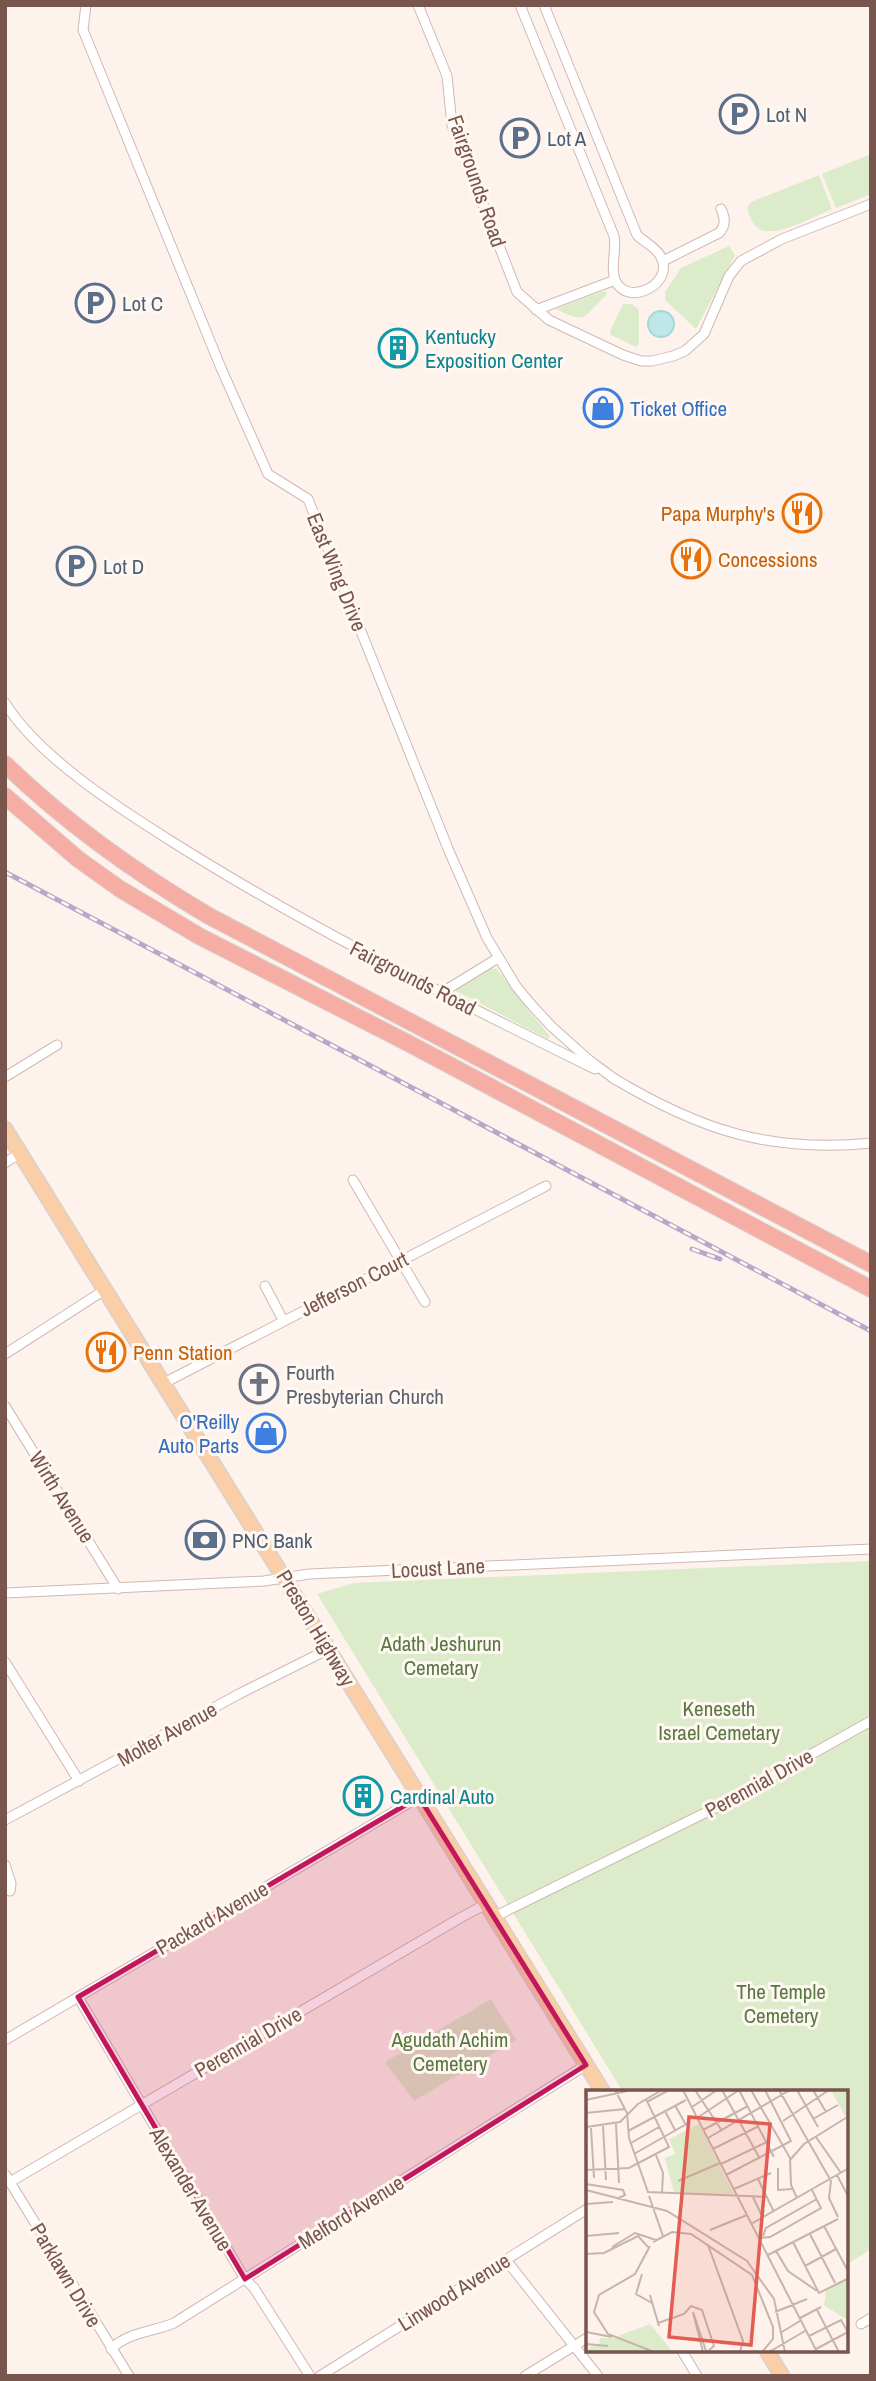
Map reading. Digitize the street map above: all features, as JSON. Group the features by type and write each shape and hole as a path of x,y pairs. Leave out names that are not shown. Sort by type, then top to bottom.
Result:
{"highway":[{"path":"5,764 99,844 198,910 871,1264"},
{"path":"5,796 78,859 130,895 199,936 408,1043 871,1289"}],"main road":[{"name":"Preston Highway","path":"5,1129 602,2090"},
{"path":"768,2353 782,2376"}],"street":[{"name":"East Wing Drive","path":"86,5 83,30 221,368 268,474 308,499 480,924 516,986 551,1026 616,1080"},
{"name":"Fairgrounds Road","path":"418,5 447,76 452,125 517,292 549,320 623,355 641,361 663,359 685,351 704,334 729,276 741,261 782,239 871,204"},
{"path":"520,5 614,236 617,248 614,260 615,280 621,288 631,292 647,291 657,283 663,271 663,261 656,249 637,235 544,5"},
{"path":"663,261 719,233 724,224 721,209"},
{"path":"536,310 615,280"},
{"name":"Fairgrounds Road","path":"5,703 45,749 134,818 351,946 616,1080 667,1110 738,1135 795,1146 842,1147 871,1143"},
{"path":"441,993 498,958"},
{"path":"5,1077 57,1045"},
{"path":"5,1163 20,1153"},
{"path":"353,1180 425,1301"},
{"name":"Jefferson Court","path":"164,1383 546,1185"},
{"path":"265,1286 283,1320"},
{"path":"5,1354 106,1289"},
{"name":"Wirth Avenue","path":"5,1406 118,1589"},
{"name":"Locust Lane","path":"5,1593 264,1581 309,1574 871,1549"},
{"name":"Molter Avenue","path":"5,1820 328,1649"},
{"path":"5,1662 79,1781"},
{"name":"Perennial Drive","path":"8,2178 460,1917 490,1911 715,1808 871,1721"},
{"name":"Packard Avenue","path":"5,2040 419,1797"},
{"path":"5,1865 11,1883 10,1891"},
{"name":"Alexander Avenue","path":"78,1997 245,2279 254,2288 310,2376"},
{"name":"Melford Avenue","path":"111,2349 130,2336 174,2323 586,2065"},
{"name":"Parklawn Drive","path":"8,2178 129,2376"},
{"name":"Linwood Avenue","path":"320,2376 586,2210"},
{"path":"506,2260 598,2376"},
{"path":"861,2324 871,2318"},
{"path":"525,2376 586,2339"},
{"path":"683,2353 697,2376"}],"highlighted area":[{"path":"419,1797 586,2065 245,2279 78,1997"}],"green space":[{"path":"871,154 871,194 836,208 822,174"},
{"path":"819,175 832,209 794,226 774,231 765,231 754,224 747,208 751,202"},
{"path":"729,246 735,255 696,329 665,300 665,292 681,268"},
{"path":"607,292 584,316 574,317 556,309"},
{"path":"623,304 632,304 639,310 639,344 636,347 611,335 610,331"},
{"path":"490,968 497,969 550,1036 548,1039 456,991 457,987"},
{"name":"Keneseth Israel Cemetary","path":"871,1561 871,2249 848,2264 848,2090 622,2090 317,1594 354,1583"},
{"name":"Agudath Achim Cemetery","path":"491,1999 516,2040 414,2101 385,2062"}],"water":[{"path":"661,311 670,315 674,324 670,333 661,337 652,333 648,324 652,315"}],"railway":[{"path":"5,872 871,1331"},
{"path":"692,1249 720,1259"}],"place":[{"name":"Lot N","path":"739,114"},
{"name":"Lot A","path":"520,138"},
{"name":"Lot C","path":"95,303"},
{"name":"Kentucky Exposition Center","path":"398,348"},
{"name":"Ticket Office","path":"603,408"},
{"name":"Papa Murphy's","path":"802,513"},
{"name":"Concessions","path":"691,559"},
{"name":"Lot D","path":"76,566"},
{"name":"Penn Station","path":"106,1352"},
{"name":"Fourth Presbyterian Church","path":"259,1384"},
{"name":"O'Reilly Auto Parts","path":"266,1433"},
{"name":"PNC Bank","path":"205,1540"},
{"name":"Cardinal Auto","path":"363,1796"}],"park label":[{"name":"Adath Jeshurun Cemetary","path":"441,1655"},
{"name":"The Temple Cemetery","path":"781,2003"}]}
